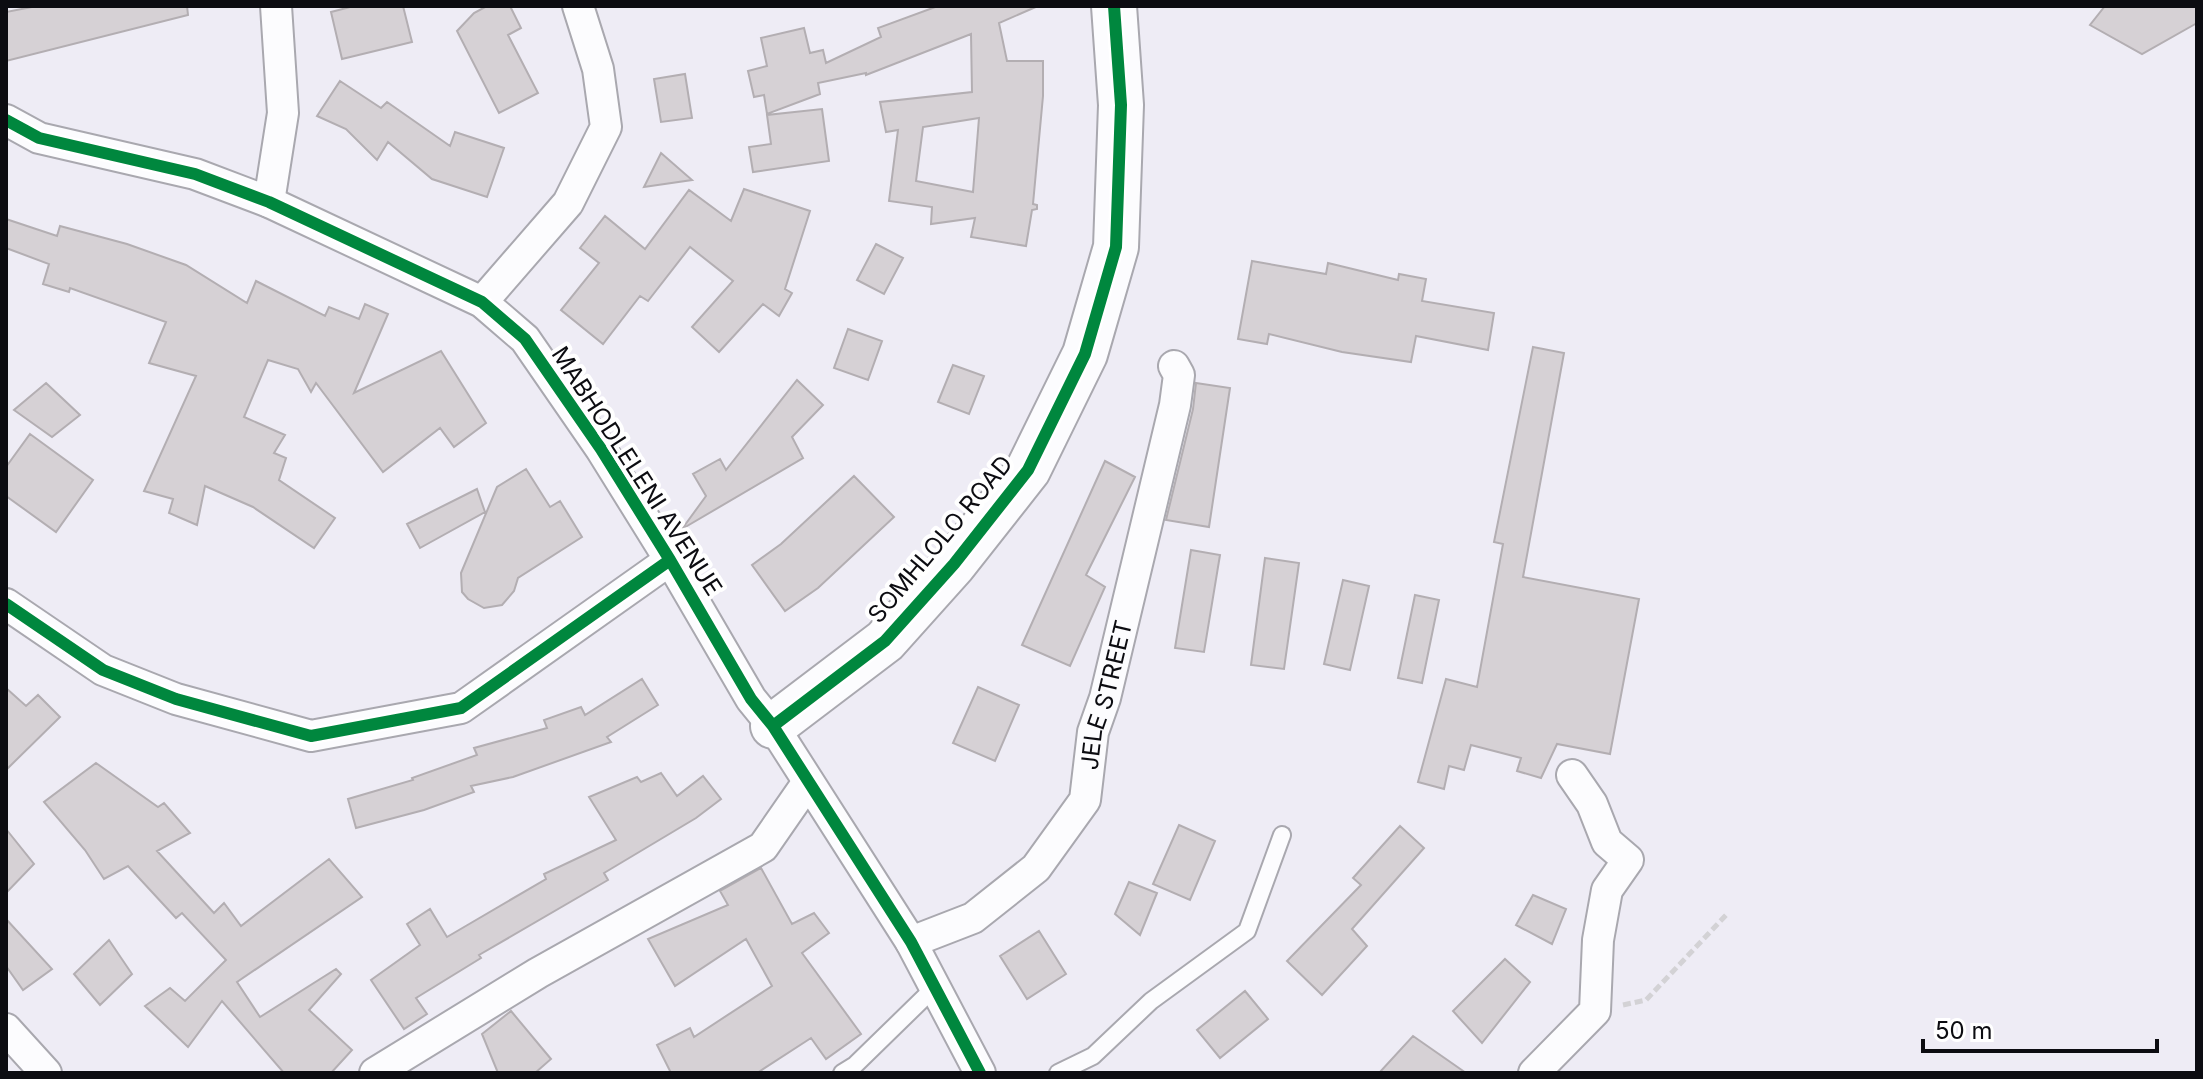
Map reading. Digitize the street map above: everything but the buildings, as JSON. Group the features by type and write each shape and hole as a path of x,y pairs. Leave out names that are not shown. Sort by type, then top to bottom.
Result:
{"street":[{"path":"269,202 283,113 276,6"},
{"path":"482,302 568,203 606,127 598,69 578,6"},
{"name":"SOMHLOLO ROAD","path":"773,726 885,641 954,564 1028,470 1085,354 1116,247 1121,105 1114,6"},
{"name":"MABHODLELENI AVENUE","path":"6,120 39,138 195,174 269,202 482,302 525,339 601,449 751,699 773,726 911,942 980,1073"},
{"name":"JELE STREET","path":"911,942 973,918 1036,868 1085,800 1093,732 1105,698 1175,405 1179,375 1174,366"},
{"path":"6,604 103,670 176,699 311,736 461,708 670,560"},
{"path":"1534,1073 1595,1011 1598,940 1607,890 1628,860 1607,842 1592,804 1572,775"},
{"path":"375,1073 538,973 763,847 808,782"},
{"path":"6,1029 46,1073"}],"lane":[{"path":"1058,1073 1093,1056 1151,1001 1247,931 1282,835"},
{"path":"842,1073 855,1065 935,987"}],"path":[{"path":"1595,1011 1646,1000 1728,913"}],"cycle path":[{"path":"773,726 885,641 954,564 1028,470 1085,354 1116,247 1121,105 1114,6"},
{"path":"6,120 39,138 195,174 269,202 482,302 525,339 601,449 751,699 773,726 911,942 980,1073"},
{"path":"6,604 103,670 176,699 311,736 461,708 670,560"}]}
